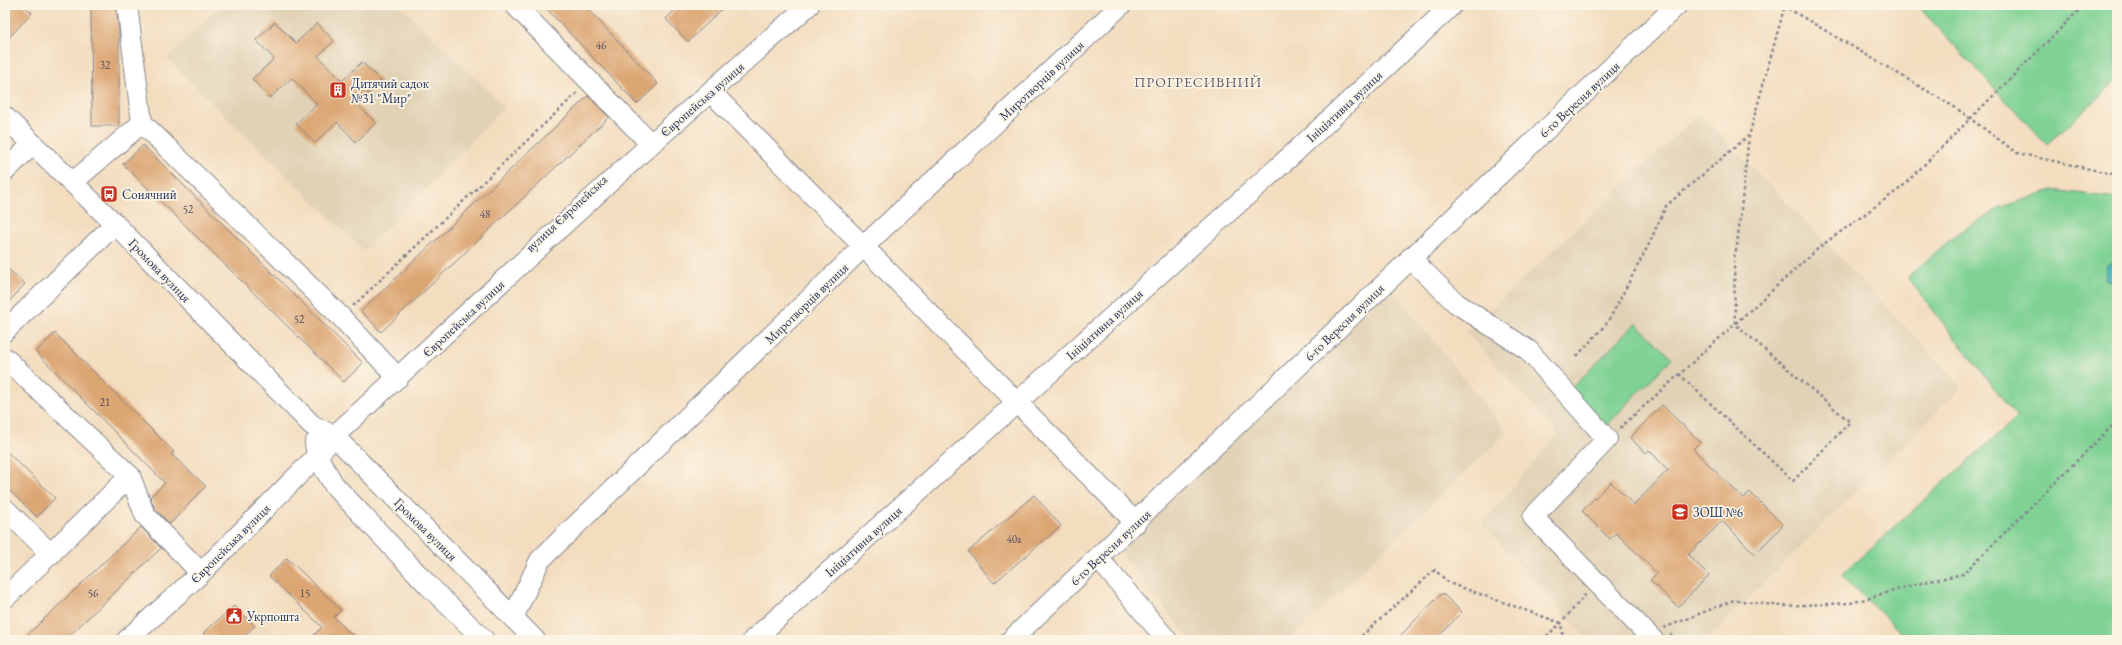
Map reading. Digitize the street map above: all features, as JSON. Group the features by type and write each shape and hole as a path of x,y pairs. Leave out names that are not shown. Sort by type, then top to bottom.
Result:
{"street":[{"path":"128,5 142,123 341,317 398,378"},
{"path":"515,5 651,144"},
{"name":"вулиця Європейська","path":"340,428 788,5"},
{"name":"Європейська вулиця","path":"127,640 201,573 317,456 340,428 398,378 651,144 809,5"},
{"name":"Миротворців вулиця","path":"513,618 540,560 863,247 1121,5"},
{"name":"Ініціативна вулиця","path":"753,640 1294,153 1452,5"},
{"name":"6-го Вересня вулиця","path":"1011,640 1136,523 1410,258 1677,5"},
{"path":"711,92 1136,523"},
{"name":"Громова вулиця","path":"5,117 115,224 312,425 340,428 513,618 535,640"},
{"path":"73,182 142,123"},
{"path":"5,171 33,144"},
{"path":"5,331 115,224"},
{"path":"1410,258 1456,303 1528,350 1608,439 1534,517 1596,582 1663,637"},
{"path":"5,358 130,476 145,515 201,573"},
{"path":"312,425 317,456 334,485 428,585 484,640"},
{"path":"5,598 130,476"},
{"path":"5,509 51,554"},
{"path":"1098,558 1167,640"}],"path":[{"path":"1777,5 1784,6 1970,118 2018,153 2117,175"},
{"path":"1608,439 1821,246 1902,188 2084,5"},
{"path":"1679,374 1793,481 1850,422 1735,324 1734,258 1737,246 1749,136 1784,6"},
{"path":"341,317 589,81"},
{"path":"1577,356 1608,322 1649,244 1666,206 1749,136"},
{"path":"1663,637 1734,600 1782,606 1850,603 1921,583 1963,574 2117,421"},
{"path":"1357,640 1435,570 1449,583 1561,623"},
{"path":"1542,640 1561,623 1596,582"},
{"path":"1561,623 1563,640"}],"shaded area":[{"path":"220,5 400,5 505,107 364,251 167,59"},
{"path":"1699,114 1818,234 1962,387 1706,640 1588,640 1482,524 1558,433 1466,332"},
{"path":"1391,288 1507,432 1289,640 1190,640 1119,550"}],"green space":[{"path":"1917,5 2117,5 2117,80 2047,145"},
{"path":"2052,190 2117,198 2117,260 2107,265 2105,279 2117,282 2117,640 1909,640 1841,575 2017,417 1907,277 1958,233 2002,207"},
{"path":"1636,323 1672,358 1604,428 1568,392"}],"water":[{"path":"2117,260 2117,282 2105,279 2107,265"}],"building":[{"path":"5,5 24,5 32,13 5,42"},
{"path":"91,5 116,5 119,31 119,126 92,126"},
{"path":"543,5 584,5 658,84 637,104"},
{"path":"680,5 726,5 688,42 666,19"},
{"name":"Дитячий садок №31 \"Мир\"","path":"275,22 296,43 317,23 334,41 318,56 342,81 362,62 381,81 357,104 376,123 356,142 337,122 315,143 296,124 317,104 292,78 270,98 252,79 274,59 256,40"},
{"path":"588,96 609,117 381,332 361,311"},
{"path":"143,145 363,363 344,382 123,164"},
{"path":"5,266 25,284 5,306"},
{"path":"55,333 174,452 171,454 206,486 170,524 155,509 150,497 165,483 36,352"},
{"path":"1662,405 1700,442 1693,449 1743,498 1750,492 1783,525 1755,554 1722,521 1688,555 1709,575 1678,607 1650,580 1657,573 1616,533 1610,539 1582,511 1611,482 1634,505 1668,470 1649,450 1646,453 1630,438"},
{"path":"5,450 55,498 37,517 5,486"},
{"path":"1034,495 1061,526 994,583 968,552"},
{"path":"141,527 161,548 65,640 22,640"},
{"path":"287,558 341,610 334,617 357,640 309,640 322,627 269,576"},
{"path":"1442,593 1462,612 1435,640 1396,640"},
{"name":"Укрпошта","path":"234,606 255,626 240,640 209,640 203,633"}],"place":[{"name":"Дитячий садок №31 \"Мир\"","path":"338,90"},
{"name":"Сонячний","path":"109,194"},
{"name":"ЗОШ №6","path":"1680,512"},
{"name":"Укрпошта","path":"234,616"}],"district":[{"name":"ПРОГРЕСИВНИЙ","path":"1198,82"}]}
